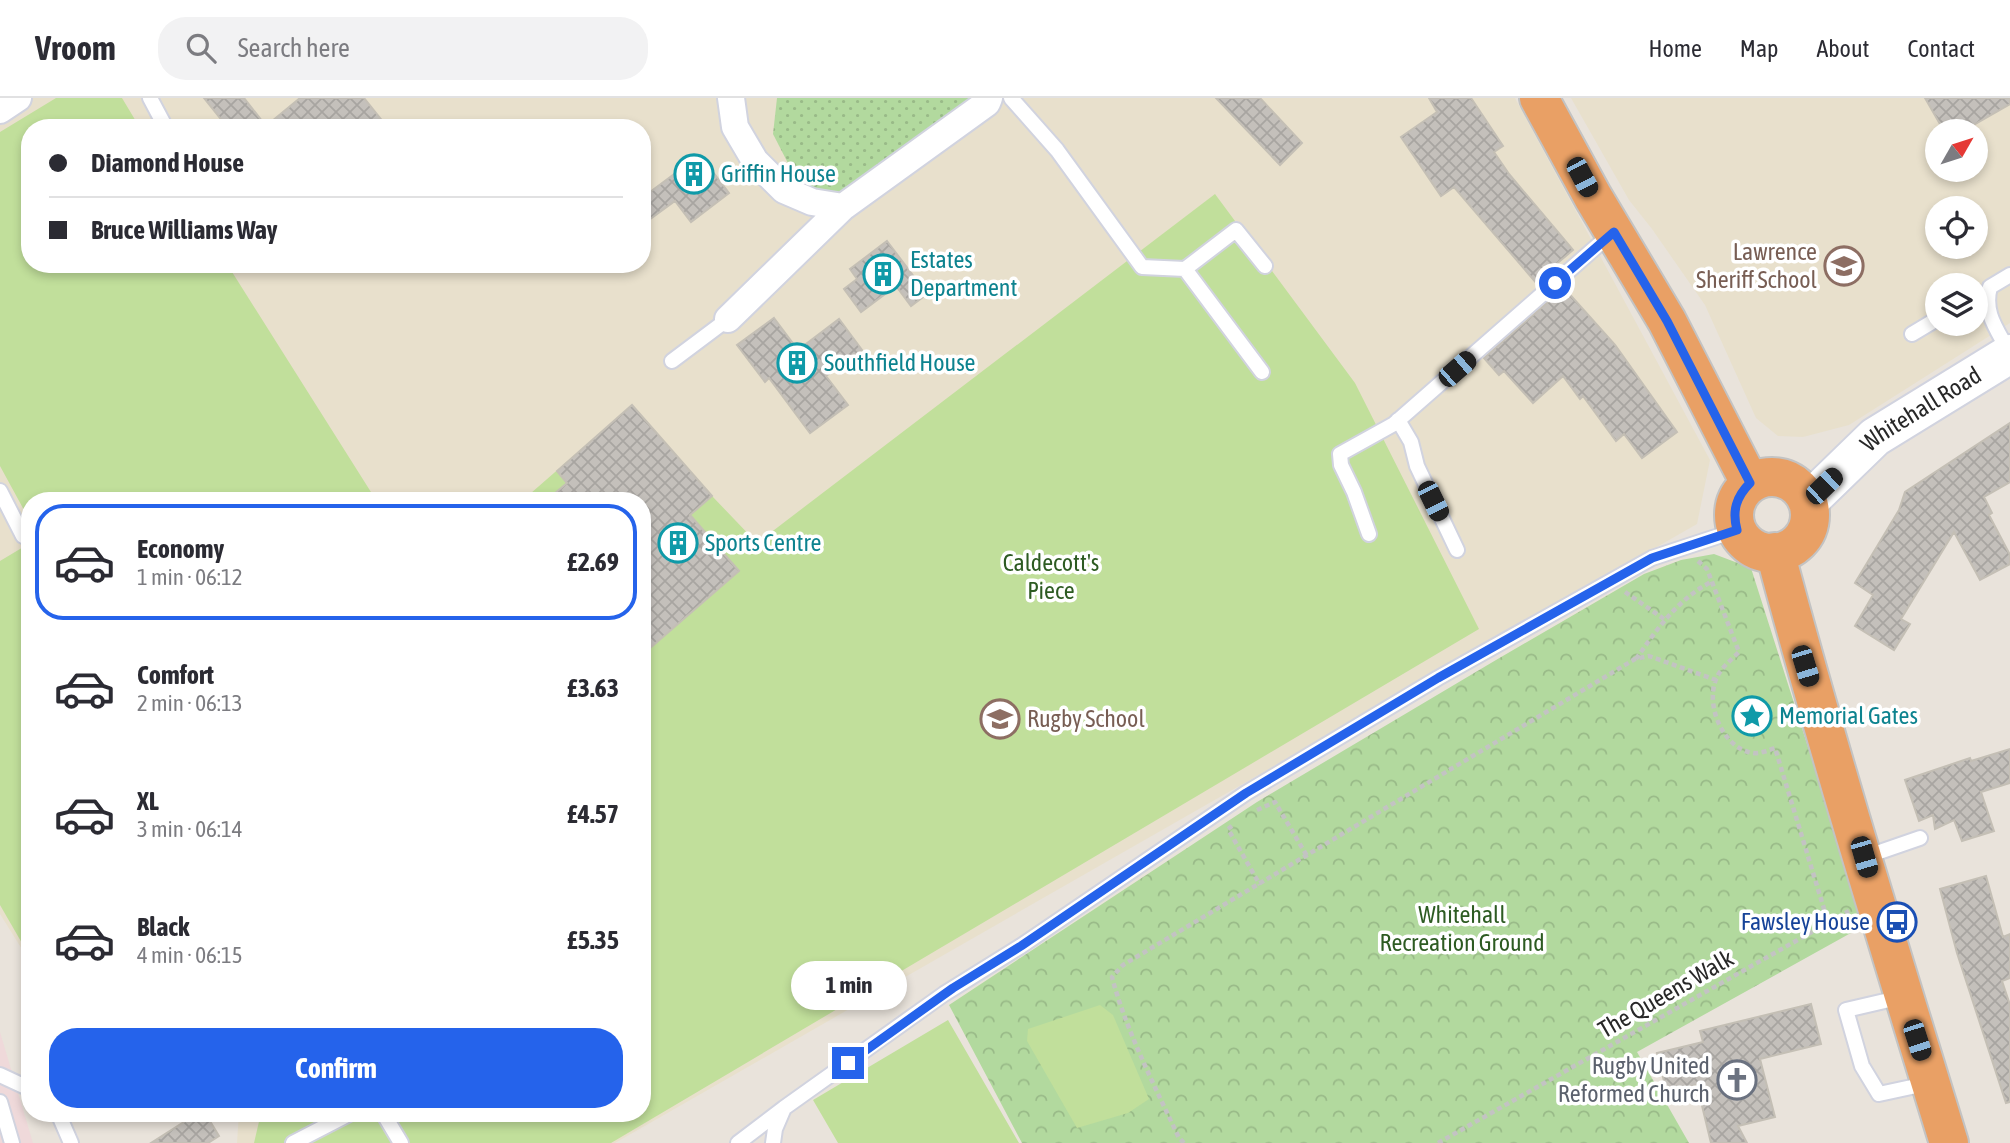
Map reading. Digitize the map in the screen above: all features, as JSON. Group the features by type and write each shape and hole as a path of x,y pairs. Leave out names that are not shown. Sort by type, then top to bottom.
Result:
{"highway":[{"path":"1539,98 1667,321 1750,483"},
{"path":"1760,478 1783,478 1802,492 1810,513 1804,536 1796,544 1775,552 1752,547 1737,530 1734,509 1737,499 1750,483 1760,478"},
{"path":"1775,552 1805,666 1864,857 1902,996 1950,1143"}],"main road":[{"name":"Whitehall Road","path":"1808,502 1875,437 2010,354"}],"street":[{"path":"0,110 18,98"},
{"path":"731,98 735,127 755,161 784,190 812,202 843,206"},
{"path":"728,319 843,206 987,103 989,98"}],"lane":[{"path":"150,98 161,119"},
{"path":"1011,98 1057,150 1142,267 1185,269 1236,230 1265,267"},
{"path":"1369,534 1339,454 1398,420 1614,232"},
{"path":"1185,269 1262,372"},
{"path":"2010,275 1990,287 1986,301 2010,354"},
{"path":"672,361 728,319"},
{"path":"1913,334 1925,326"},
{"path":"1398,420 1411,442 1417,466 1457,550"},
{"path":"0,491 21,532"},
{"path":"738,1143 953,988 1021,946 1246,793 1438,678 1652,558 1737,530"},
{"path":"1864,857 1920,838"},
{"path":"1902,996 1846,1010 1862,1066 1879,1094 1931,1083"},
{"path":"0,1075 21,1085"},
{"path":"0,1102 12,1143"},
{"path":"773,1143 775,1129 784,1108"},
{"path":"62,1122 71,1143"},
{"path":"293,1143 334,1122"},
{"path":"388,1122 401,1143"}],"path":[{"path":"1682,548 1707,569 1739,652 1716,680 1712,700 1720,726 1735,747 1755,753 1775,748 1828,922"},
{"path":"1614,579 1620,588 1664,620"},
{"path":"1635,659 1664,620 1698,589 1712,582"},
{"path":"1184,1143 1179,1138 1162,1101 1117,996 1112,976 1123,965 1635,659 1649,656 1716,680"},
{"path":"1251,814 1275,802 1307,856"},
{"path":"1240,821 1228,829 1260,885"},
{"name":"The Queens Walk","path":"1438,1143 1875,898"}],"shaded area":[{"name":"Rugby School","path":"0,98 1515,98 1710,460 1697,524 615,1143 237,1143 238,1122 651,1122 651,492 21,492 21,948 0,914"},
{"name":"Lawrence Sheriff School","path":"1571,98 2010,98 2010,323 1849,425 1803,437 1778,436 1756,418 1705,305 1629,200"},
{"path":"0,1032 21,1103 21,1122 27,1122 33,1143 0,1143"}],"green space":[{"path":"56,98 122,98 135,119 21,119"},
{"path":"777,98 997,98 845,201 817,191 792,171 773,134"},
{"path":"21,119 21,273 233,273 371,492 21,492 21,504 0,466 0,132"},
{"name":"Caldecott's Piece","path":"1215,194 1355,383 1479,629 651,1119 651,492 532,492 632,405 757,543"},
{"path":"21,548 21,941 0,905 0,561"},
{"name":"Whitehall Recreation Ground","path":"1714,554 1751,568 1858,904 1867,924 1637,1052 1689,1143 1022,1143 949,1005 1257,802 1496,660 1644,574 1681,560"},
{"path":"1100,1005 1113,1015 1149,1099 1128,1113 1077,1128 1027,1041 1028,1029"},
{"path":"948,1020 1019,1143 838,1143 813,1100"},
{"path":"259,1122 646,1122 611,1143 254,1143"}],"building":[{"path":"204,98 244,98 260,119 221,119"},
{"path":"300,98 364,98 381,119 274,119"},
{"path":"1216,98 1260,98 1302,143 1280,165"},
{"path":"1429,98 1471,98 1503,146 1494,152 1509,174 1573,250 1548,271 1551,274 1538,285 1454,187 1441,196 1401,137 1437,112"},
{"path":"1925,98 2010,98 2010,104 1984,119 1937,119"},
{"name":"Griffin House","path":"700,155 729,193 691,222 675,201 651,218 651,191"},
{"name":"Estates Department","path":"887,241 927,294 911,306 896,286 861,312 844,289 857,279 850,269"},
{"path":"1564,288 1615,345 1677,432 1642,458 1624,434 1616,441 1583,396 1580,399 1563,376 1533,403 1504,371 1499,375 1484,358"},
{"name":"Southfield House","path":"774,318 798,350 839,319 862,350 826,376 848,405 810,433 769,378 765,382 737,345"},
{"name":"Sports Centre","path":"632,405 712,496 690,515 739,571 651,647 651,492 556,492 567,483 557,471"},
{"path":"2010,423 2010,482 1984,497 1992,513 1989,515 2010,555 2010,564 1980,580 1954,532 1901,619 1910,624 1894,650 1855,626 1873,595 1855,583 1899,510 1905,492"},
{"path":"2010,749 2010,783 1981,792 1994,831 1962,841 1954,820 1935,829 1933,815 1919,821 1905,780 1970,758 1971,761"},
{"path":"1986,876 2003,937 2010,934 2010,978 2002,981 2010,1005 2010,1102 2006,1103 1957,953 1940,889"},
{"path":"1811,1004 1821,1044 1760,1059 1775,1117 1738,1126 1747,1143 1711,1143 1697,1085 1667,1093 1657,1053 1703,1042 1700,1031"},
{"path":"184,1122 210,1122 219,1136 208,1143 151,1143"}],"place":[{"name":"Griffin House","path":"694,174"},
{"name":"Lawrence Sheriff School","path":"1844,266"},
{"name":"Estates Department","path":"883,274"},
{"name":"Southfield House","path":"797,363"},
{"name":"Sports Centre","path":"678,543"},
{"name":"Memorial Gates","path":"1752,716"},
{"name":"Rugby School","path":"1000,719"},
{"name":"Fawsley House","path":"1897,922"},
{"name":"Rugby United Reformed Church","path":"1737,1080"}],"route":[{"path":"848,1063 953,988 1021,946 1246,793 1438,678 1652,558 1737,530 1734,509 1737,499 1750,483 1667,321 1614,232 1555,283"}]}
